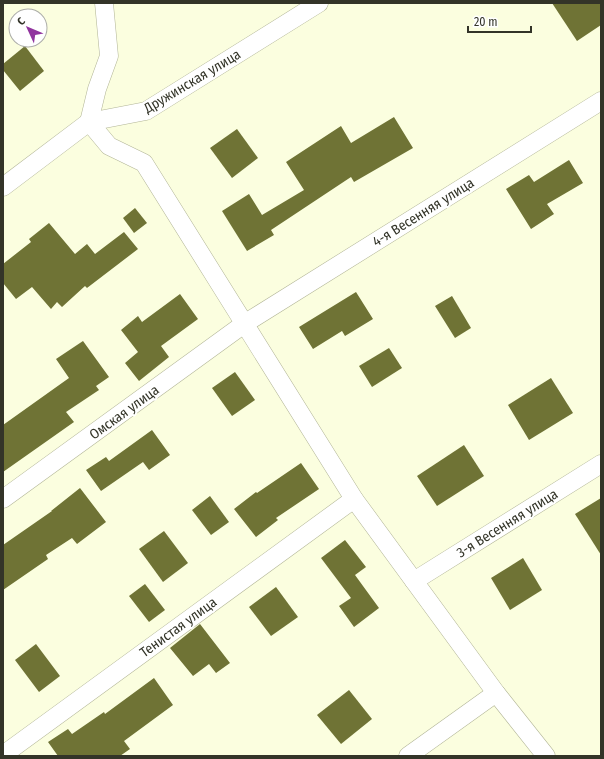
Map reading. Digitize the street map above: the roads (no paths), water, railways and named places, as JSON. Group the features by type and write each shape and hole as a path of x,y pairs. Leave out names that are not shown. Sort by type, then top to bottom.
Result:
{"street":[{"path":"104,3 109,56 97,89 89,122 109,146 144,163 354,499 496,692 546,756"},
{"name":"Дружинская улица","path":"3,187 89,122 146,112 319,3"},
{"name":"4-я Весенняя улица","path":"244,324 601,101"},
{"name":"Омская улица","path":"3,499 244,324"},
{"name":"3-я Весенняя улица","path":"414,581 601,464"},
{"name":"Тенистая улица","path":"3,755 354,499"},
{"path":"408,756 496,692"}]}
